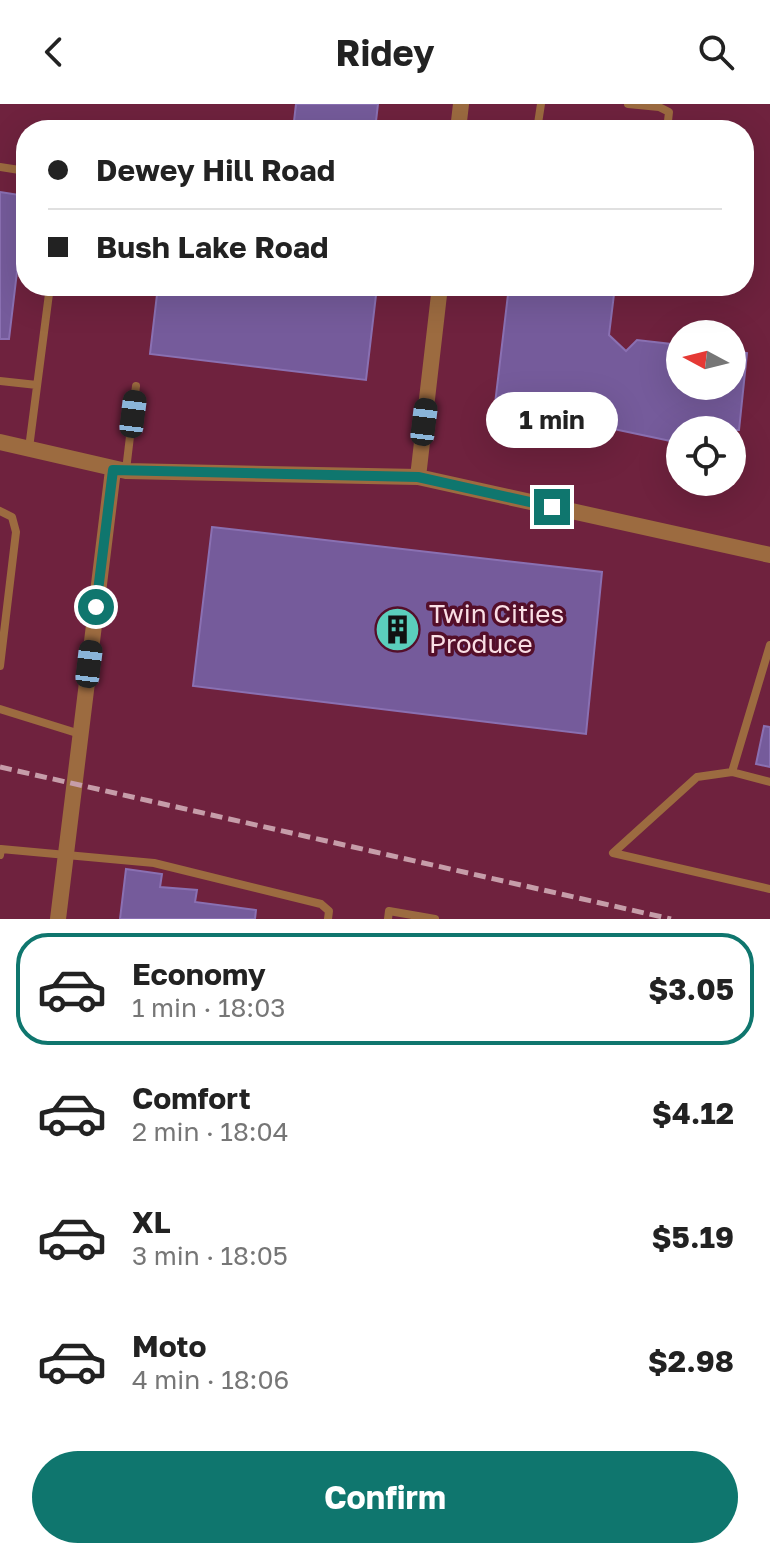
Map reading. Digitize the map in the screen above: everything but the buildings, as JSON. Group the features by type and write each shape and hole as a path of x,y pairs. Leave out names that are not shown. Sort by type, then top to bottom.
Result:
{"street":[{"path":"418,477 439,296"},
{"path":"0,442 119,470 418,477 770,555"},
{"path":"58,919 119,470"}],"lane":[{"path":"628,104 659,107 669,112 668,120"},
{"path":"29,449 49,296"},
{"path":"0,381 37,385"},
{"path":"119,470 136,386"},
{"path":"0,511 12,517 16,532 0,666"},
{"path":"732,772 770,645"},
{"path":"0,709 81,734"},
{"path":"770,782 732,772 697,777 613,853 770,889"},
{"path":"0,851 154,863 321,904 329,911 328,919"},
{"path":"388,919 389,911 435,919"}],"shaded area":[{"path":"0,104 770,104 770,919 0,919"}],"railway":[{"path":"0,767 671,919"}],"place":[{"name":"Twin Cities Produce","path":"398,629"}],"route":[{"path":"96,607 113,470 418,477 552,507"}]}
